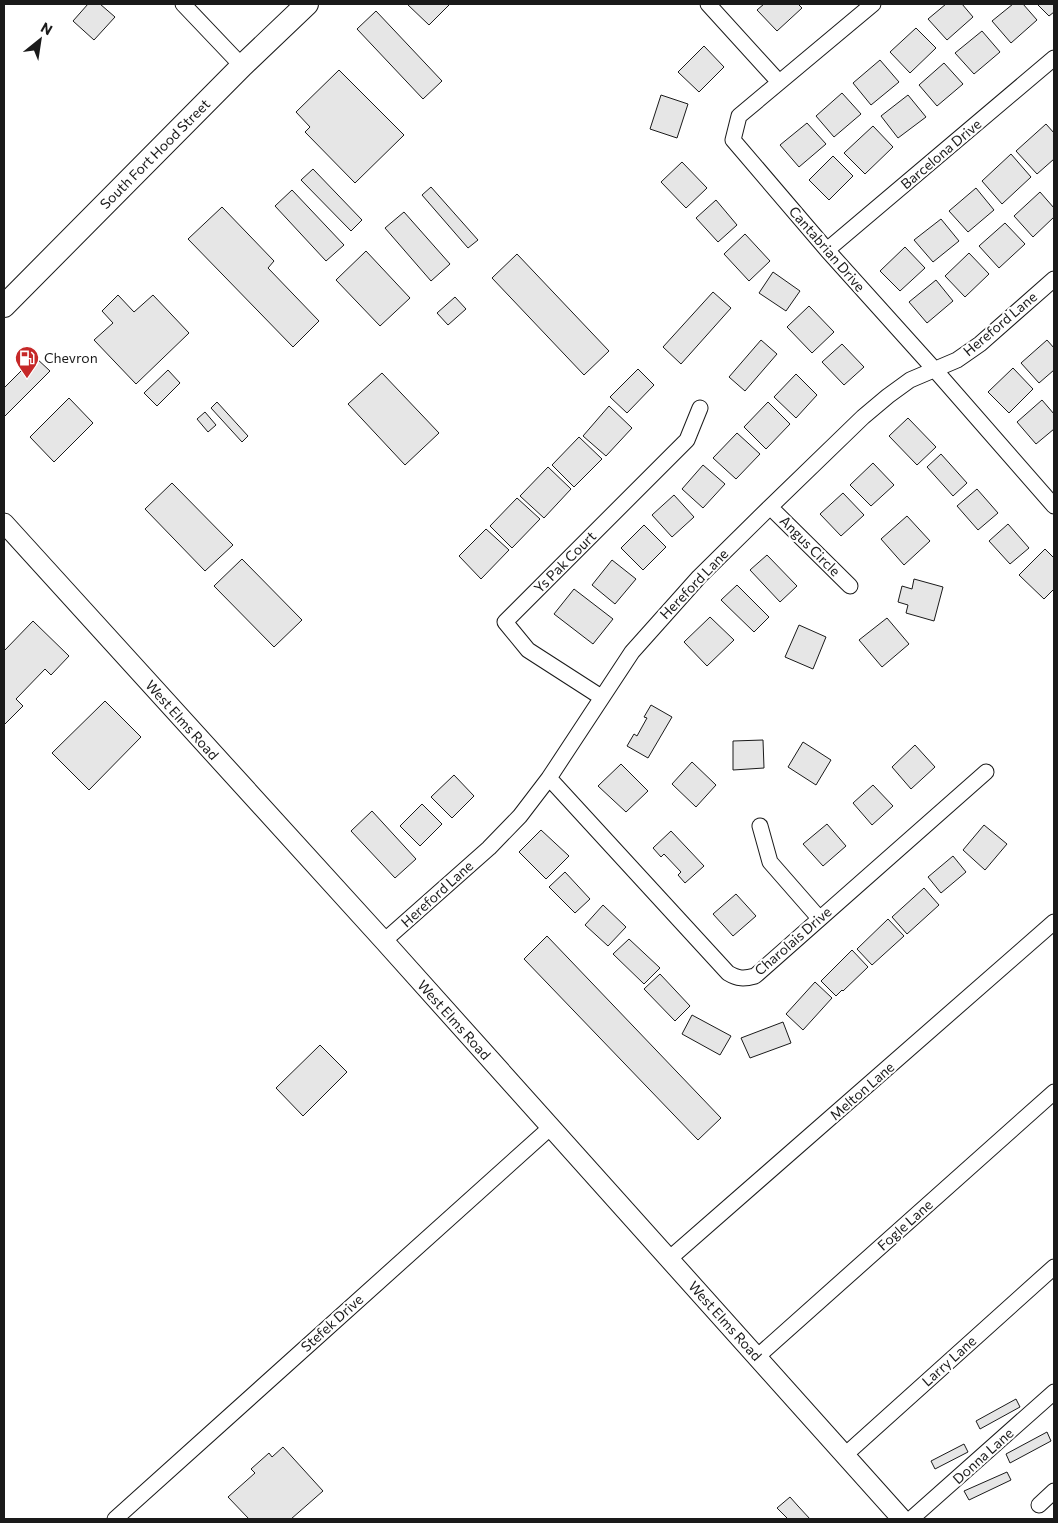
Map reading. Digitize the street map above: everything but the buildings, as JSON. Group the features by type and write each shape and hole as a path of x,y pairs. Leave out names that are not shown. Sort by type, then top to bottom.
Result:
{"highway":[{"name":"South Fort Hood Street","path":"4,306 242,66 307,4"}],"main road":[{"name":"West Elms Road","path":"4,523 384,941 902,1519"}],"street":[{"path":"183,4 242,66"},
{"path":"708,4 779,82"},
{"name":"Cantabrian Drive","path":"873,4 739,116 733,140 827,250 1052,498"},
{"name":"Barcelona Drive","path":"827,250 1054,58"},
{"name":"Hereford Lane","path":"384,941 489,848 520,816 549,778 632,652 699,578 862,416 910,380 957,360 980,344 1054,279"},
{"name":"Ys Pak Court","path":"601,697 528,650 505,622 688,440 700,408"},
{"name":"Angus Circle","path":"770,507 850,586"},
{"name":"Charolais Drive","path":"549,778 728,973 736,978 745,979 755,976 986,772"},
{"path":"760,826 770,862 819,918"},
{"name":"Melton Lane","path":"669,1260 1054,922"},
{"name":"Fogle Lane","path":"756,1357 1054,1092"},
{"name":"Stefek Drive","path":"115,1519 551,1127"},
{"name":"Larry Lane","path":"844,1455 1054,1266"},
{"name":"Donna Lane","path":"911,1519 1054,1392"},
{"path":"1040,1505 1054,1491"}],"place":[{"name":"Chevron","path":"27,379"}]}
